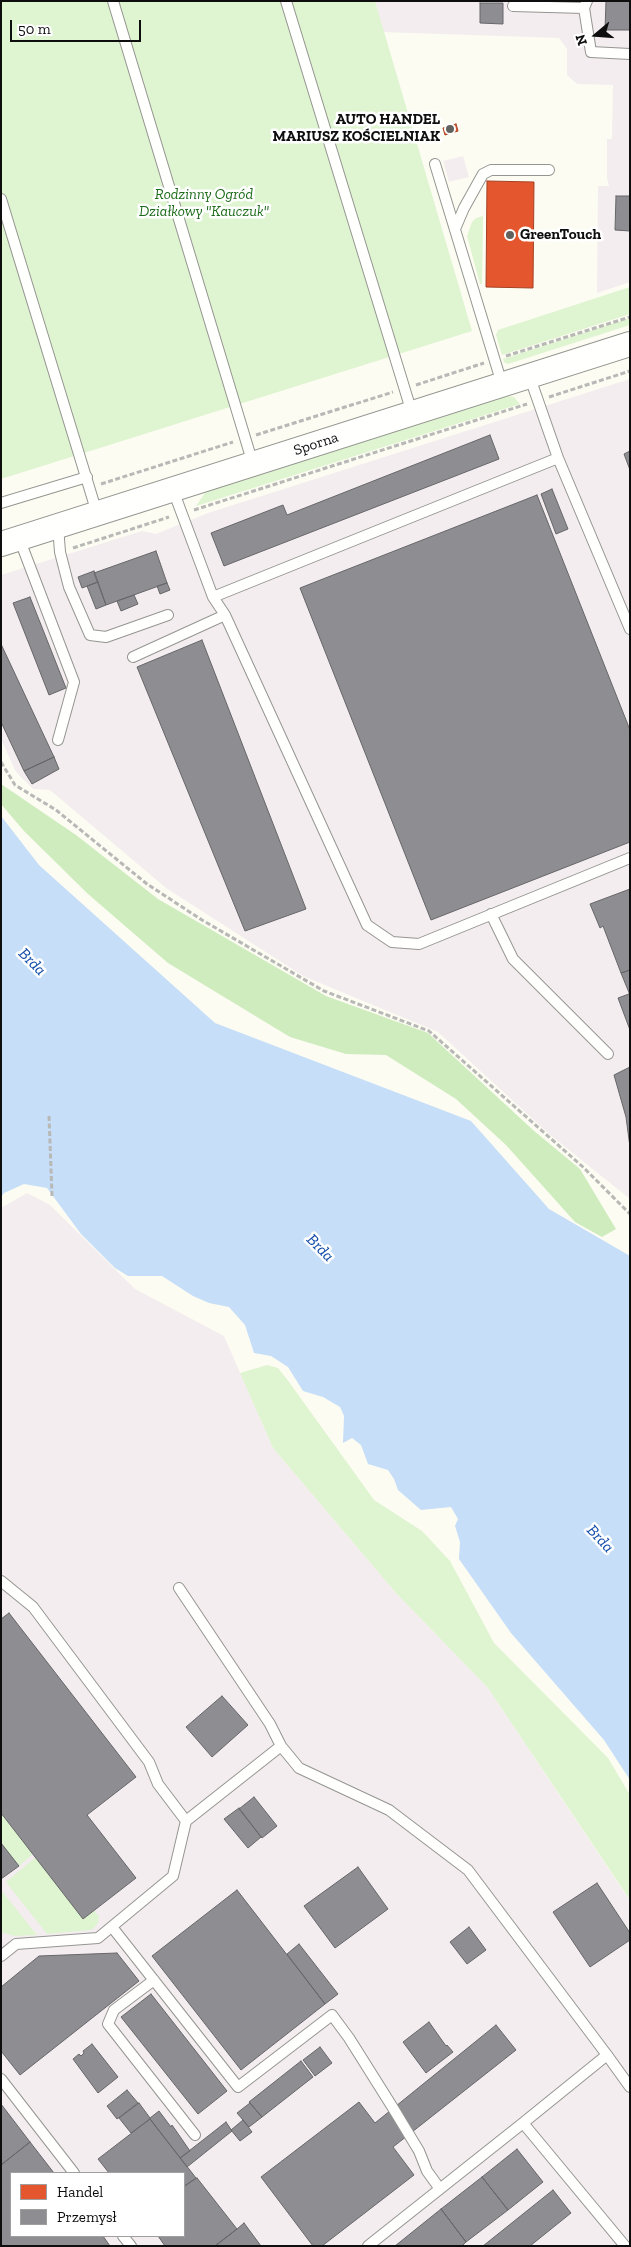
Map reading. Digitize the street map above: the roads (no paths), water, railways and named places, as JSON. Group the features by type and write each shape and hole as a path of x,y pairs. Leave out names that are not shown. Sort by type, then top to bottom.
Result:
{"street":[{"name":"Sporna","path":"10,541 630,344"}],"lane":[{"path":"113,1 253,464"},
{"path":"286,1 412,413"},
{"path":"513,6 585,5 591,52 630,54"},
{"path":"435,164 502,384"},
{"path":"455,229 464,208 483,174 491,170 549,170"},
{"path":"1,199 98,513"},
{"path":"529,375 558,458 630,629"},
{"path":"213,597 558,458"},
{"path":"1,503 87,477"},
{"path":"173,490 213,597 225,615 367,926 392,942 418,944 630,858"},
{"path":"58,526 60,552 69,587 90,635 106,637 168,615"},
{"path":"10,541 74,682 58,740"},
{"path":"133,657 225,615"},
{"path":"491,914 513,960 608,1054"},
{"path":"1,1581 33,1607 150,1762 158,1784 186,1821"},
{"path":"179,1588 270,1724 281,1746 299,1768 389,1810 468,1870 630,2087"},
{"path":"2,1953 16,1944 98,1938 173,1876 186,1821 281,1746"},
{"path":"112,1927 238,2087 332,2015 359,2053 419,2151 427,2171 440,2188"},
{"path":"154,1980 114,2010 108,2024 195,2135"},
{"path":"368,2246 607,2055"},
{"path":"1,2080 73,2172"},
{"path":"523,2123 625,2246"}],"water":[{"name":"Brda","path":"1,816 39,865 215,1023 471,1121 549,1209 630,1256 630,1780 604,1740 511,1633 459,1559 460,1542 455,1526 458,1519 451,1507 421,1510 398,1490 388,1470 368,1464 361,1445 352,1438 343,1443 344,1416 340,1407 323,1397 303,1391 288,1367 271,1356 254,1353 245,1325 229,1307 209,1303 193,1296 162,1276 128,1276 115,1268 81,1234 47,1188 24,1184 4,1193 1,1197"}],"place":[{"name":"AUTO HANDEL MARIUSZ KOŚCIELNIAK","path":"450,129"},
{"name":"GreenTouch","path":"510,235"}],"park label":[{"name":"Rodzinny Ogród Działkowy \"Kauczuk\"","path":"204,204"}]}
